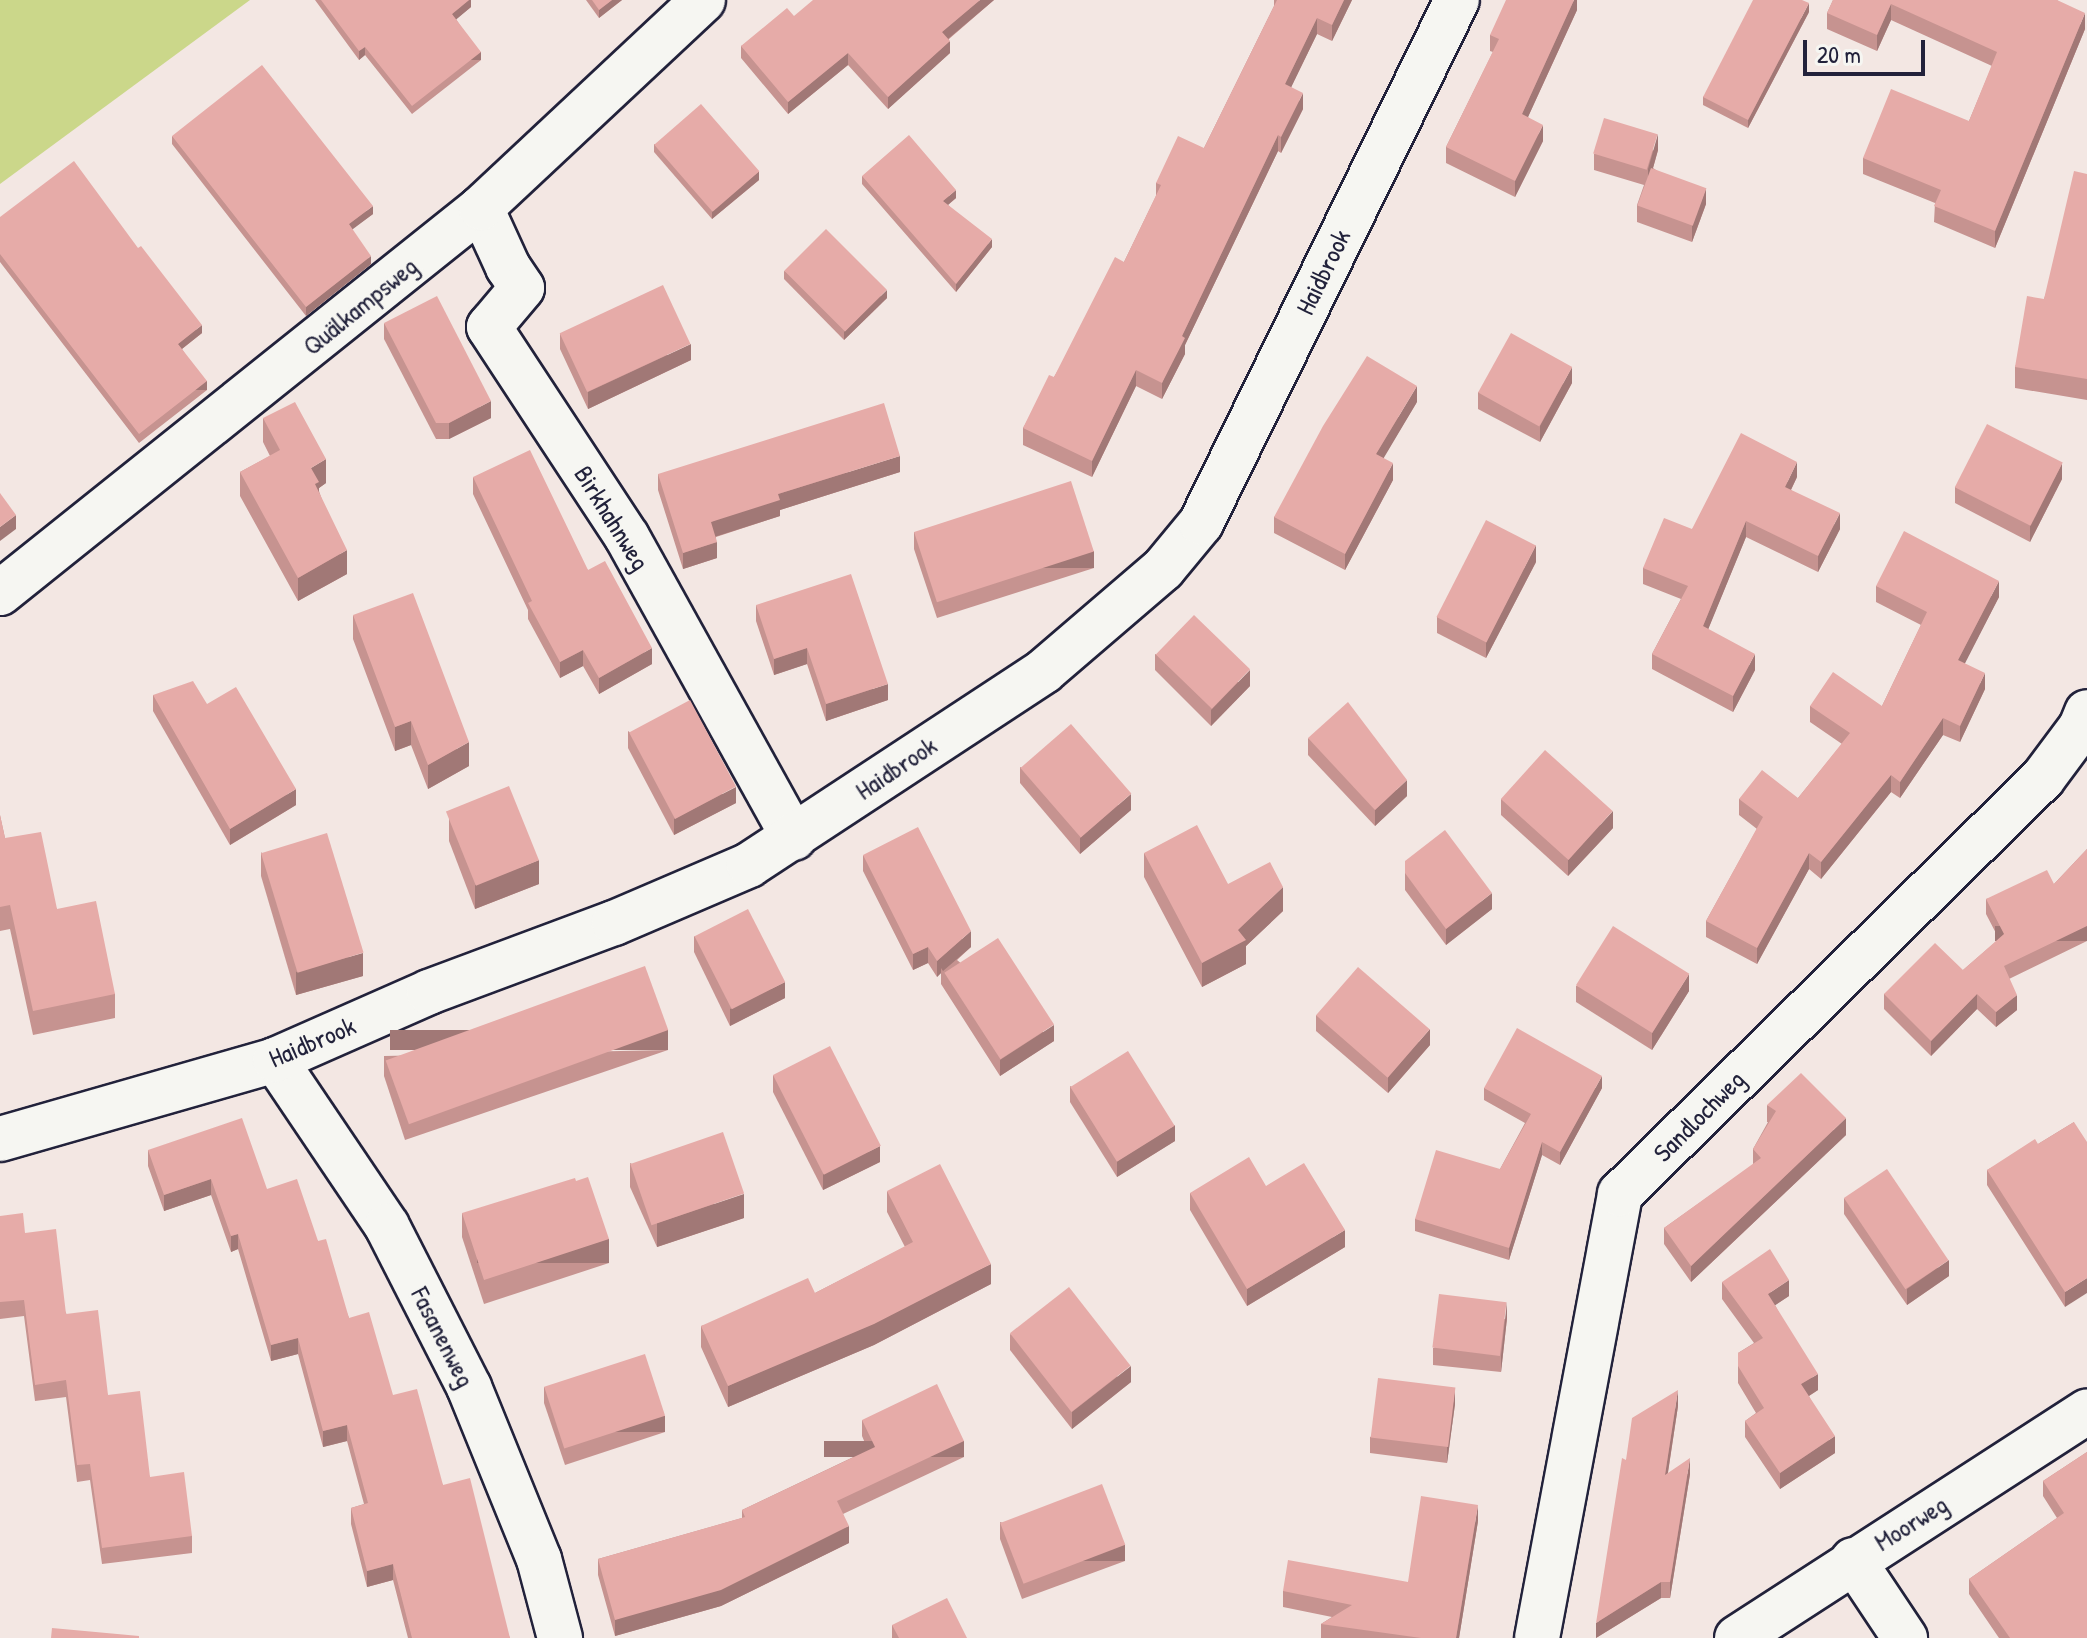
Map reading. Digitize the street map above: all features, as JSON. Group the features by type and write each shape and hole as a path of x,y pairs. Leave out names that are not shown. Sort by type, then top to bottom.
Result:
{"street":[{"name":"Quälkampsweg","path":"0,593 481,208 703,0"},
{"name":"Haidbrook","path":"0,1139 275,1060 429,992 614,923 749,865 1044,671 1163,569 1201,523 1457,0"},
{"name":"Birkhahnweg","path":"481,208 508,267 522,288 489,327 627,537 794,838"},
{"name":"Sandlochweg","path":"1537,1638 1620,1194 2043,778 2081,727 2087,712"},
{"name":"Fasanenweg","path":"275,1060 387,1226 469,1387 539,1559 560,1638"},
{"name":"Moorweg","path":"1737,1638 1853,1560 2087,1412"},
{"path":"1853,1560 1905,1638"}],"green space":[{"path":"0,0 250,0 0,184"}],"building":[{"path":"321,0 469,0 452,14 481,52 412,106 365,47 359,51"},
{"path":"592,0 612,0 599,10"},
{"path":"813,0 980,0 942,32 950,41 888,97 848,53 788,102 741,46 787,8 794,16"},
{"path":"1277,0 1344,0 1332,25 1317,18 1285,84 1303,93 1281,137 1278,135 1162,383 1136,370 1092,461 1023,428 1049,375 1054,377 1115,257 1124,262 1161,185 1156,183 1178,136 1204,148"},
{"path":"1506,0 1574,0 1522,114 1543,125 1515,181 1446,147 1499,39 1490,35"},
{"path":"1753,0 1802,0 1809,3 1748,120 1703,97"},
{"path":"1833,0 2057,0 2085,13 1995,231 1934,206 1941,190 1863,158 1891,89 1969,121 1997,52 1891,4 1877,35 1827,13"},
{"path":"262,65 373,206 349,224 371,256 306,307 172,136"},
{"path":"701,104 759,171 713,212 654,145"},
{"path":"1604,118 1658,134 1647,170 1593,153"},
{"path":"909,135 956,190 943,201 992,239 956,284 862,176"},
{"path":"74,161 138,248 141,246 202,325 178,344 207,381 139,434 0,254 0,217"},
{"path":"1651,168 1706,188 1693,226 1637,206"},
{"path":"2074,171 2087,174 2087,379 2015,367 2027,296 2044,299"},
{"path":"826,229 887,290 845,332 784,271"},
{"path":"663,285 690,344 587,392 560,333"},
{"path":"437,296 491,401 449,423 436,423 384,323"},
{"path":"1511,333 1572,367 1539,426 1478,392"},
{"path":"1367,356 1417,386 1376,454 1393,463 1345,554 1274,517 1323,426"},
{"path":"295,402 326,459 311,468 319,482 315,484 347,550 298,578 240,472 280,450 263,418"},
{"path":"884,403 900,456 778,494 780,500 711,522 717,542 683,553 658,474"},
{"path":"1987,424 2063,463 2031,526 1955,487"},
{"path":"1741,433 1797,462 1785,487 1840,513 1818,556 1746,521 1703,626 1755,654 1733,696 1652,654 1688,586 1643,568 1664,518 1692,529"},
{"path":"530,450 588,570 605,561 652,648 599,678 583,650 560,662 528,603 532,601 473,477"},
{"path":"1071,481 1094,551 937,602 914,532"},
{"path":"0,493 16,515 0,527"},
{"path":"1486,520 1536,545 1486,643 1437,617"},
{"path":"1904,531 1999,581 1958,660 1985,673 1960,726 1943,718 1900,782 1891,775 1821,862 1809,853 1757,948 1706,921 1763,817 1739,799 1762,770 1798,798 1850,733 1810,706 1833,672 1882,706 1927,612 1876,586"},
{"path":"851,574 888,684 826,704 807,648 774,659 756,605"},
{"path":"413,593 469,742 428,765 411,721 395,727 353,615"},
{"path":"1194,615 1250,669 1212,709 1156,655"},
{"path":"193,681 207,704 236,687 296,789 230,829 153,695"},
{"path":"690,700 736,787 675,819 629,732"},
{"path":"1348,702 1407,780 1375,810 1308,738"},
{"path":"1071,724 1131,793 1081,837 1020,768"},
{"path":"1545,750 1613,811 1568,860 1501,799"},
{"path":"509,786 539,860 476,886 446,811"},
{"path":"0,815 5,838 41,832 57,909 96,901 115,994 33,1011 10,905 0,907"},
{"path":"1197,825 1228,884 1270,862 1283,887 1238,930 1246,940 1202,963 1144,853"},
{"path":"918,827 971,931 937,961 928,947 913,954 863,855"},
{"path":"1445,830 1492,893 1446,929 1405,873 1405,861"},
{"path":"327,833 364,953 298,973 261,853"},
{"path":"2087,849 2087,926 2004,966 2017,995 1996,1012 1977,994 1931,1041 1884,994 1935,943 1963,970 2004,934 1986,899 2047,870 2054,884"},
{"path":"748,909 785,982 732,1009 695,936"},
{"path":"1613,926 1689,974 1652,1033 1576,985"},
{"path":"998,938 1054,1024 1000,1059 944,973"},
{"path":"645,966 668,1030 409,1124 386,1060"},
{"path":"1358,967 1430,1029 1388,1078 1316,1015"},
{"path":"1517,1028 1602,1076 1560,1152 1542,1142 1509,1248 1415,1219 1436,1150 1500,1169 1531,1114 1484,1088"},
{"path":"830,1046 881,1146 824,1175 773,1075"},
{"path":"1128,1051 1175,1126 1117,1162 1070,1087"},
{"path":"1801,1073 1846,1118 1691,1266 1664,1228 1761,1158 1753,1149 1776,1111 1767,1105"},
{"path":"242,1118 267,1189 297,1179 318,1241 326,1239 349,1318 369,1312 393,1395 417,1389 443,1485 470,1478 510,1638 412,1638 393,1564 367,1571 351,1508 368,1503 347,1425 323,1431 298,1338 271,1345 238,1234 231,1236 211,1179 164,1195 148,1150"},
{"path":"2074,1122 2087,1142 2087,1278 2065,1292 1987,1170 2035,1139 2038,1144"},
{"path":"723,1132 744,1193 652,1225 630,1164"},
{"path":"1249,1157 1266,1186 1304,1163 1345,1230 1247,1289 1190,1193"},
{"path":"940,1164 991,1264 874,1324 728,1386 701,1326 808,1278 815,1293 913,1242 887,1191"},
{"path":"1887,1169 1949,1260 1905,1289 1844,1198"},
{"path":"588,1177 609,1239 484,1280 462,1213 575,1178 576,1181"},
{"path":"23,1213 25,1233 56,1229 66,1314 98,1310 108,1395 140,1391 150,1477 184,1472 192,1536 102,1548 90,1464 77,1465 66,1380 35,1385 24,1300 0,1302 0,1216"},
{"path":"1770,1249 1789,1280 1768,1294 1818,1374 1801,1384 1835,1436 1780,1473 1745,1421 1764,1408 1738,1366 1738,1353 1763,1338 1722,1282"},
{"path":"1069,1287 1131,1366 1071,1412 1010,1333"},
{"path":"1439,1294 1506,1302 1500,1356 1432,1348"},
{"path":"645,1354 665,1416 564,1449 544,1387"},
{"path":"1378,1378 1455,1388 1448,1447 1371,1438"},
{"path":"937,1384 964,1441 837,1501 849,1526 721,1590 615,1620 598,1559 745,1517 742,1510 875,1447 862,1420"},
{"path":"1678,1390 1665,1475 1690,1458 1670,1582 1661,1582 1596,1623 1622,1458 1626,1460 1632,1418"},
{"path":"2087,1452 2087,1638 2010,1638 1969,1579 2064,1513 2043,1481"},
{"path":"1102,1484 1125,1545 1024,1584 1000,1523"},
{"path":"1421,1496 1478,1505 1456,1638 1421,1638 1321,1624 1352,1605 1283,1591 1288,1560 1408,1582"},
{"path":"947,1598 967,1638 899,1638 892,1625"},
{"path":"52,1628 139,1636 139,1638 51,1638"}]}
